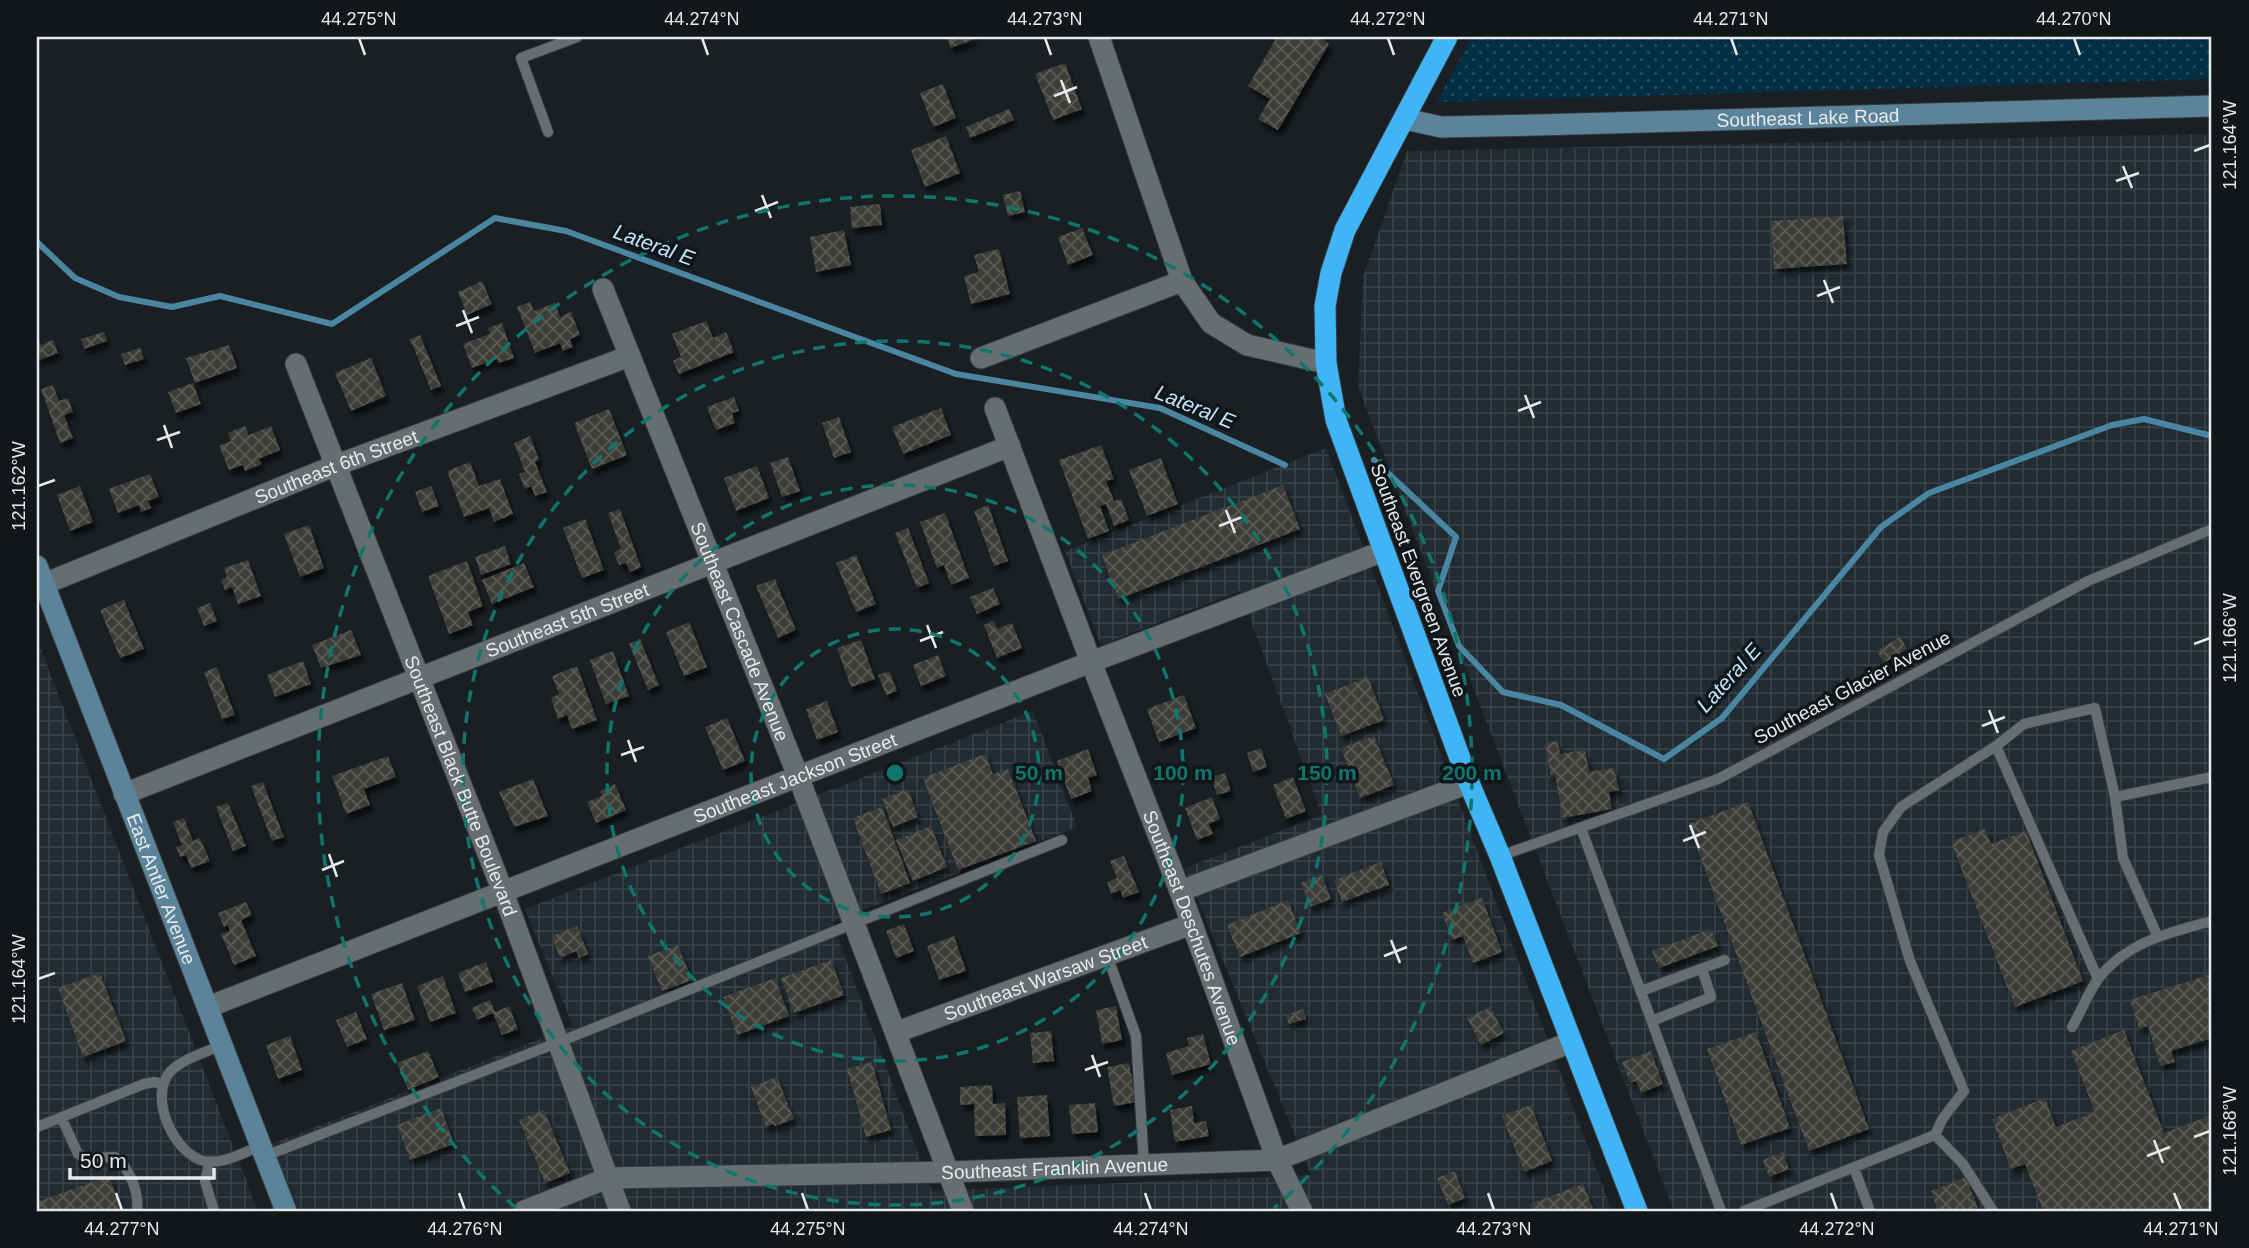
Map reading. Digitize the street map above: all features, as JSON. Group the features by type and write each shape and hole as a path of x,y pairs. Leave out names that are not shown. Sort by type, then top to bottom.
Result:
{"highway":[{"name":"Southeast Evergreen Avenue","path":"1447,37 1345,230 1331,273 1325,306 1326,363 1336,420 1469,783 1500,856 1637,1211"}],"street":[{"path":"1099,37 1182,281 1211,323 1247,345 1326,363"},
{"name":"Southeast Lake Road","path":"1405,119 1441,127 2212,106"},
{"path":"981,358 1182,281"},
{"name":"Southeast Cascade Avenue","path":"603,289 798,776 963,1211"},
{"name":"Southeast 6th Street","path":"40,575 630,356"},
{"name":"Southeast Black Butte Boulevard","path":"296,364 503,892 620,1211"},
{"name":"Southeast Deschutes Avenue","path":"995,408 1180,891 1277,1160 1302,1211"},
{"name":"Southeast 5th Street","path":"124,794 1010,446"},
{"name":"Southeast Jackson Street","path":"208,1007 1091,662 1384,551"},
{"name":"East Antler Avenue","path":"40,575 286,1211"},
{"path":"1180,891 1469,783"},
{"name":"Southeast Warsaw Street","path":"897,1032 1192,924"},
{"name":"Southeast Franklin Avenue","path":"524,1211 608,1178 948,1172 1277,1160 1571,1042"}],"lane":[{"path":"548,132 521,58 577,37"},
{"name":"Southeast Glacier Avenue","path":"1500,856 1718,779 2088,581 2212,529"},
{"path":"1744,1211 1935,1135 1943,1118 1964,1091 1910,961 1879,855 1883,832 1901,807 1996,746 2024,724 2095,708 2115,797 2123,858 2157,935"},
{"path":"1996,746 2098,979"},
{"path":"2115,797 2212,776"},
{"path":"1581,828 1721,1211"},
{"path":"222,1045 176,1066 163,1084 160,1097 171,1132 192,1156 210,1161 263,1151 559,1042 1062,839"},
{"path":"2072,1027 2098,979 2129,950 2157,935 2212,921"},
{"path":"1107,955 1136,1036 1144,1165"},
{"path":"1641,991 1725,960"},
{"path":"1652,1021 1711,997 1702,969"},
{"path":"37,1127 144,1084 163,1084"},
{"path":"61,1117 78,1154 86,1158 115,1157 126,1166 139,1199 137,1211"},
{"path":"1935,1135 1963,1164 1993,1211"},
{"path":"210,1161 205,1181 214,1211"},
{"path":"1854,1168 1870,1211"}],"shaded area":[{"path":"1472,37 2212,37 2212,79 1437,102"},
{"path":"2200,134 2212,136 2212,1211 1674,1211 1358,387 1363,277 1407,151"},
{"path":"1326,448 1612,1211 299,1211 272,1144 573,1026 525,909 1033,711 1077,827 832,922 932,1191 1311,1175 1185,868 1322,815 1240,591 1101,645 1065,551"},
{"path":"37,639 258,1211 37,1211"}],"building":[{"path":"946,37 980,37 951,48"},
{"path":"1277,37 1321,37 1329,44 1278,130 1258,119 1270,99 1248,86"},
{"path":"1065,63 1082,109 1053,120 1035,74"},
{"path":"943,84 956,118 933,127 920,93"},
{"path":"1009,109 1014,120 970,138 966,127"},
{"path":"946,136 960,173 925,187 911,150"},
{"path":"1020,191 1025,212 1008,216 1003,195"},
{"path":"880,204 882,225 852,228 850,207"},
{"path":"1843,216 1847,264 1774,269 1771,221"},
{"path":"1082,228 1093,255 1068,265 1058,237"},
{"path":"844,230 851,265 816,272 810,237"},
{"path":"999,249 1010,294 971,304 964,276 979,272 974,255"},
{"path":"482,281 492,304 467,315 458,292"},
{"path":"530,302 534,311 555,303 560,317 571,312 580,335 570,339 573,347 563,351 560,343 535,353 517,307"},
{"path":"706,321 713,338 726,332 734,352 679,374 673,361 681,357 672,334"},
{"path":"502,323 514,358 498,363 497,359 472,368 463,344 490,334 488,328"},
{"path":"104,332 107,341 84,349 81,339"},
{"path":"420,335 441,386 431,390 410,339"},
{"path":"37,339 41,345 53,340 58,353 37,361"},
{"path":"229,345 237,368 195,383 186,358"},
{"path":"140,348 144,359 125,365 121,354"},
{"path":"371,358 386,396 351,411 335,373"},
{"path":"193,383 201,404 176,413 168,392"},
{"path":"53,385 59,401 68,398 73,412 64,415 73,438 60,443 41,389"},
{"path":"734,397 739,411 732,413 735,423 716,430 707,407"},
{"path":"941,408 951,435 903,454 892,427"},
{"path":"609,409 627,455 592,469 574,423"},
{"path":"839,417 851,452 834,458 822,423"},
{"path":"245,426 249,435 271,426 280,450 259,459 262,464 245,471 243,465 229,470 219,446 231,441 228,433"},
{"path":"530,436 539,460 535,462 547,492 535,496 531,486 525,489 519,474 525,472 514,443"},
{"path":"1101,445 1114,479 1106,481 1114,501 1121,499 1129,520 1114,526 1106,504 1100,506 1109,531 1088,539 1059,460"},
{"path":"788,457 800,491 782,497 770,463"},
{"path":"1161,458 1178,504 1147,516 1129,470"},
{"path":"470,462 479,486 500,479 513,514 494,522 489,508 464,517 447,471"},
{"path":"757,466 769,498 736,511 724,478"},
{"path":"150,474 159,497 148,501 151,508 141,512 139,505 118,513 109,489"},
{"path":"1283,485 1300,529 1118,599 1102,555"},
{"path":"80,486 93,522 70,531 57,495"},
{"path":"431,486 439,506 422,512 415,492"},
{"path":"988,505 1008,561 994,566 974,511"},
{"path":"620,509 641,567 630,572 626,563 619,565 614,552 621,549 608,513"},
{"path":"945,513 969,578 951,585 944,565 937,568 920,522"},
{"path":"585,519 604,570 582,578 563,528"},
{"path":"309,525 324,568 300,577 284,534"},
{"path":"908,528 929,583 917,588 895,533"},
{"path":"505,546 511,564 481,575 475,557"},
{"path":"856,555 876,604 856,612 836,563"},
{"path":"248,560 261,596 238,604 232,587 225,590 221,580 227,577 224,568"},
{"path":"467,561 483,606 468,612 473,625 449,634 428,576"},
{"path":"524,563 534,587 492,604 482,580"},
{"path":"775,579 796,630 778,638 756,586"},
{"path":"993,588 1000,604 977,614 970,597"},
{"path":"124,600 144,649 120,658 100,610"},
{"path":"210,603 217,621 204,626 197,608"},
{"path":"993,621 997,629 1012,623 1022,648 997,658 984,625"},
{"path":"689,622 707,667 684,676 666,632"},
{"path":"351,630 361,655 321,668 312,645"},
{"path":"1900,637 1907,649 1884,663 1877,651"},
{"path":"640,639 659,685 648,690 629,644"},
{"path":"861,640 875,679 851,687 837,648"},
{"path":"613,651 629,696 606,704 590,660"},
{"path":"938,655 946,676 921,686 913,665"},
{"path":"303,661 311,684 275,697 267,675"},
{"path":"577,666 597,720 572,729 567,715 558,719 551,698 559,694 552,676"},
{"path":"217,667 235,715 222,719 204,672"},
{"path":"889,671 897,691 886,695 878,675"},
{"path":"1368,677 1384,720 1341,736 1325,694"},
{"path":"1184,695 1196,728 1159,742 1147,709"},
{"path":"827,701 838,732 817,740 806,709"},
{"path":"727,718 745,761 723,770 705,727"},
{"path":"1374,736 1394,785 1360,798 1341,748"},
{"path":"1558,741 1560,754 1585,750 1589,772 1614,768 1619,790 1609,792 1612,809 1563,818 1555,775 1551,776 1545,743"},
{"path":"1261,748 1267,767 1253,772 1247,753"},
{"path":"1088,749 1097,775 1088,778 1092,791 1071,799 1057,761"},
{"path":"985,754 993,774 1008,769 1036,841 958,870 923,778"},
{"path":"388,756 396,777 364,789 370,805 346,814 332,776"},
{"path":"1225,773 1231,791 1217,795 1211,777"},
{"path":"1293,777 1306,811 1286,819 1273,785"},
{"path":"533,779 548,816 514,827 499,792"},
{"path":"263,782 284,837 272,841 251,786"},
{"path":"615,784 626,810 596,823 587,802 602,796 600,791"},
{"path":"908,789 918,817 893,827 882,799"},
{"path":"1212,797 1220,819 1209,824 1213,834 1197,840 1185,808"},
{"path":"1748,802 1869,1129 1809,1151 1688,824"},
{"path":"228,803 246,846 233,851 216,807"},
{"path":"882,807 910,883 881,894 853,818"},
{"path":"184,818 193,841 200,838 210,861 191,868 186,855 180,857 176,847 182,845 173,822"},
{"path":"931,826 947,867 913,881 896,840"},
{"path":"1985,829 1991,844 2026,831 2083,981 2015,1007 1951,842"},
{"path":"1124,856 1139,892 1123,898 1120,890 1111,894 1107,882 1117,878 1110,861"},
{"path":"1381,862 1389,885 1342,902 1334,880"},
{"path":"1322,875 1331,899 1310,907 1301,883"},
{"path":"1482,898 1502,952 1473,963 1463,936 1452,940 1442,913"},
{"path":"1288,900 1301,933 1240,957 1227,925"},
{"path":"246,902 252,915 241,920 256,956 234,965 221,934 230,931 228,925 224,927 218,913"},
{"path":"904,924 914,951 896,958 886,931"},
{"path":"577,926 588,954 579,958 576,951 560,958 552,936"},
{"path":"1711,929 1718,946 1659,968 1652,951"},
{"path":"954,936 966,971 939,980 927,946"},
{"path":"678,945 692,980 662,991 648,956"},
{"path":"831,960 844,995 794,1013 781,978"},
{"path":"486,962 493,982 465,992 458,973"},
{"path":"100,973 126,1041 83,1057 58,988"},
{"path":"2212,974 2212,1038 2171,1051 2175,1062 2160,1066 2148,1026 2139,1029 2130,1000"},
{"path":"443,976 456,1013 430,1022 417,986"},
{"path":"775,978 789,1016 737,1035 723,997"},
{"path":"402,983 415,1020 384,1030 371,994"},
{"path":"490,1000 495,1012 509,1006 518,1029 502,1035 493,1013 477,1020 472,1008"},
{"path":"1116,1006 1122,1040 1102,1044 1096,1010"},
{"path":"1490,1007 1504,1033 1481,1045 1467,1018"},
{"path":"1303,1009 1306,1019 1289,1024 1286,1015"},
{"path":"356,1012 367,1039 347,1047 336,1020"},
{"path":"2124,1030 2164,1133 2209,1116 2212,1124 2212,1211 2043,1211 2025,1164 2011,1169 1992,1119 2045,1098 2056,1127 2095,1112 2071,1051"},
{"path":"1051,1031 1054,1061 1033,1063 1030,1033"},
{"path":"1756,1032 1790,1128 1741,1145 1707,1049"},
{"path":"1203,1034 1211,1064 1172,1075 1166,1053 1189,1046 1187,1038"},
{"path":"290,1036 302,1070 278,1079 266,1045"},
{"path":"428,1051 439,1077 408,1090 397,1063"},
{"path":"1651,1051 1663,1084 1641,1093 1636,1081 1630,1083 1622,1062"},
{"path":"872,1062 891,1130 866,1137 847,1069"},
{"path":"1129,1063 1137,1102 1114,1106 1107,1067"},
{"path":"777,1077 794,1119 766,1127 751,1087"},
{"path":"992,1085 993,1104 1005,1103 1006,1135 975,1136 974,1104 960,1105 960,1087"},
{"path":"1047,1095 1050,1136 1020,1138 1017,1097"},
{"path":"1095,1103 1098,1132 1072,1134 1069,1105"},
{"path":"1531,1105 1552,1161 1524,1172 1502,1116"},
{"path":"1192,1106 1194,1123 1206,1121 1209,1136 1175,1142 1170,1110"},
{"path":"441,1108 454,1144 410,1160 397,1125"},
{"path":"544,1110 570,1173 545,1183 519,1120"},
{"path":"1783,1152 1789,1169 1769,1177 1763,1160"},
{"path":"1455,1171 1465,1198 1448,1205 1437,1178"},
{"path":"109,1176 121,1209 37,1211 37,1202"},
{"path":"1966,1177 1979,1211 1938,1211 1931,1191"},
{"path":"1583,1184 1594,1211 1533,1211 1530,1204"}],"waterway":[{"name":"Lateral E","path":"37,242 75,278 119,297 172,307 220,296 332,324 495,218 566,231 956,374 1160,408 1285,465"},
{"name":"Lateral E","path":"1374,460 1456,537 1438,591 1459,646 1503,692 1561,705 1664,759 1722,718 1881,527 1929,493 2112,425 2144,419 2212,436"}]}
